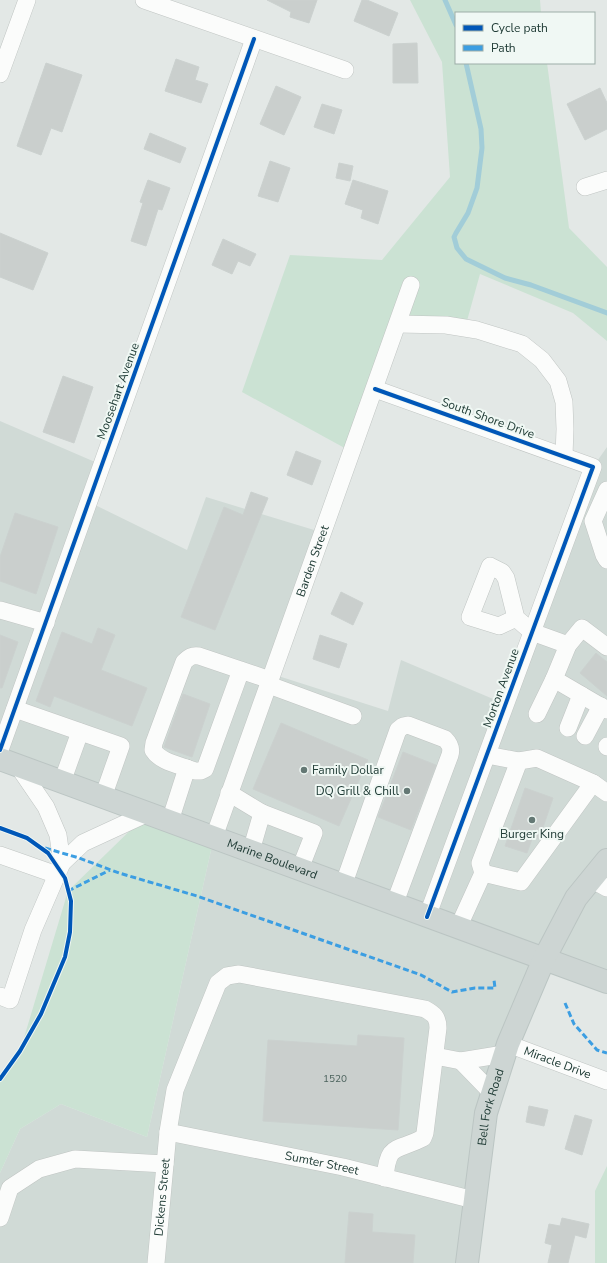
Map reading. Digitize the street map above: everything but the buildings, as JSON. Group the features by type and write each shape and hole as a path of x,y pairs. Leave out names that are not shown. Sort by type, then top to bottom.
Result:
{"main road":[{"name":"Marine Boulevard","path":"9,762 394,905 607,982"},
{"name":"Bell Fork Road","path":"467,1263 486,1113 506,1049 544,960 576,898 599,884 607,860"}],"street":[{"path":"0,74 27,0"},
{"path":"144,0 345,70"},
{"name":"Moosehart Avenue","path":"0,750 254,39"},
{"path":"585,187 607,180"},
{"name":"Barden Street","path":"214,837 411,285"},
{"path":"398,324 446,325 478,330 522,344 542,360 558,381 564,402 564,456"},
{"name":"South Shore Drive","path":"375,389 593,467"},
{"name":"Morton Avenue","path":"427,917 593,467"},
{"path":"607,490 593,522 607,560"},
{"path":"0,610 46,623"},
{"path":"516,618 532,632 568,645"},
{"path":"537,714 568,645 582,628 607,647"},
{"path":"241,670 205,769 201,771 161,759 153,750 154,743 184,662 193,655 241,670 353,716"},
{"path":"554,679 604,708 586,736"},
{"path":"568,728 581,695"},
{"path":"15,709 121,746 104,797"},
{"path":"343,886 398,730 403,726 408,725 445,739 449,743 451,749 394,905"},
{"path":"62,782 80,732"},
{"path":"487,755 519,761 537,758 593,783 607,793"},
{"path":"458,928 483,873 480,863 519,761"},
{"path":"9,762 46,807 58,835 60,869"},
{"path":"170,821 188,768"},
{"path":"483,873 522,882 593,783"},
{"path":"230,793 262,813 314,832 300,870"},
{"path":"3,1000 60,869 83,843 148,813"},
{"path":"251,851 262,813"},
{"path":"0,855 60,869"},
{"name":"Dickens Street","path":"156,1263 168,1132 175,1090 218,983 227,976 239,974 425,1009 433,1014 438,1020 435,1056"},
{"path":"385,1178 386,1162 389,1154 397,1148 423,1138 425,1133 435,1056 461,1061 506,1049"},
{"name":"Miracle Drive","path":"506,1049 607,1081"},
{"path":"461,1061 492,1093"},
{"name":"Sumter Street","path":"168,1132 343,1167 474,1200"},
{"path":"0,1218 10,1188 38,1169 75,1159 165,1164"}],"shaded area":[{"path":"0,421 102,465 89,502 187,550 206,497 324,533 272,674 388,711 401,660 505,704 593,467 607,447 607,982 544,960 508,1044 467,1263 0,1263 0,1173 20,1129 61,1104 147,1137 214,837 0,759"}],"green space":[{"path":"410,0 540,0 541,12 455,12 455,64 547,64 569,228 607,267 607,341 573,313 480,274 465,328 400,317 352,452 242,392 290,255 382,260 450,177 442,62"},
{"path":"148,813 214,837 147,1137 61,1104 20,1129 0,1173 0,1079 20,1051 68,891"},
{"path":"607,1166 607,1263 595,1263 595,1191"}],"waterway":[{"path":"445,0 455,23"},
{"path":"466,64 481,129 482,148 477,188 468,213 454,237 457,248 466,259 505,278 531,285 607,313"}],"marked path":[{"path":"45,848 79,858 119,873 197,896 421,975 452,992 475,988 495,988 494,980"},
{"path":"68,891 110,870"},
{"path":"565,1003 574,1024 597,1050 607,1053"}],"cycle path":[{"path":"0,750 254,39"},
{"path":"375,389 593,467 427,917"},
{"path":"0,828 27,838 48,853 65,878 71,901 70,932 65,957 41,1014 20,1051 0,1079"}],"place":[{"name":"Family Dollar","path":"304,770"},
{"name":"DQ Grill & Chill","path":"407,791"},
{"name":"Burger King","path":"532,820"}]}
